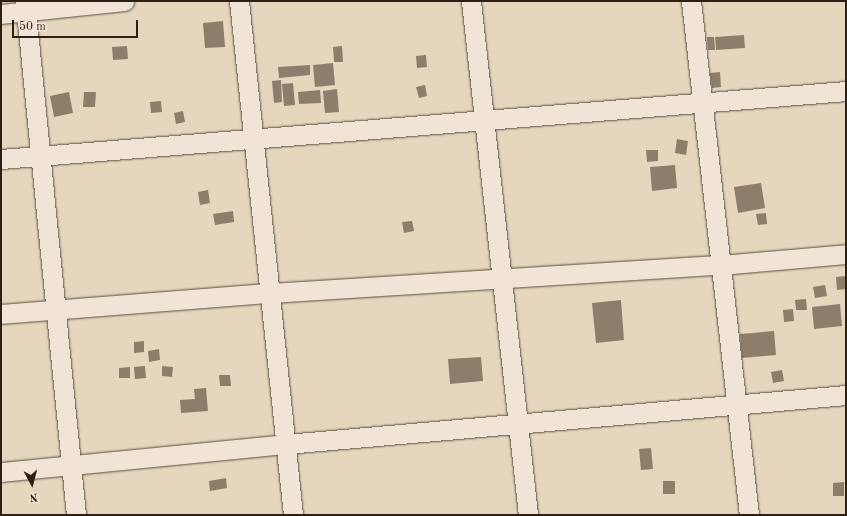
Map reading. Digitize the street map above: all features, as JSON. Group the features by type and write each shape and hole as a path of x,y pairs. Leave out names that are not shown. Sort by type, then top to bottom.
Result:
{"street":[{"path":"1,14 26,6 124,1"},
{"path":"239,1 294,515"},
{"path":"470,1 528,515"},
{"path":"691,1 749,515"},
{"path":"26,6 76,515"},
{"path":"1,159 253,137 846,92"},
{"path":"1,314 502,277 721,265 846,254"},
{"path":"1,472 286,444 736,406 846,395"}],"building":[{"path":"223,21 225,47 205,48 203,23"},
{"path":"744,35 745,48 716,50 715,37"},
{"path":"707,37 714,37 715,50 708,50"},
{"path":"127,46 128,59 113,60 112,47"},
{"path":"342,46 343,62 334,62 333,47"},
{"path":"426,55 427,67 417,68 416,56"},
{"path":"333,63 335,85 315,87 313,65"},
{"path":"310,65 310,75 279,78 278,67"},
{"path":"720,72 721,87 712,88 710,73"},
{"path":"281,80 282,102 274,103 272,81"},
{"path":"293,83 295,105 284,106 282,84"},
{"path":"425,85 427,96 419,98 416,87"},
{"path":"337,89 339,112 325,113 323,91"},
{"path":"320,90 321,103 299,104 298,92"},
{"path":"69,92 73,113 54,117 50,96"},
{"path":"84,92 96,92 95,107 83,107"},
{"path":"161,101 162,112 151,113 150,102"},
{"path":"183,111 185,122 176,124 174,113"},
{"path":"677,139 688,141 686,155 675,153"},
{"path":"646,150 658,150 658,161 647,162"},
{"path":"675,165 677,188 652,191 650,167"},
{"path":"761,183 765,208 738,213 734,187"},
{"path":"208,190 210,203 200,205 198,192"},
{"path":"233,211 234,222 215,225 213,214"},
{"path":"766,213 767,224 758,225 756,214"},
{"path":"412,221 414,231 404,233 402,222"},
{"path":"846,276 846,289 837,290 836,277"},
{"path":"825,285 827,296 815,298 813,287"},
{"path":"806,299 807,310 796,310 795,300"},
{"path":"621,300 624,340 596,343 592,303"},
{"path":"840,304 842,326 814,329 812,307"},
{"path":"793,309 794,321 784,322 783,310"},
{"path":"774,331 776,355 742,358 740,334"},
{"path":"144,341 144,352 134,353 134,342"},
{"path":"159,349 160,360 149,362 148,351"},
{"path":"481,357 483,381 450,384 448,359"},
{"path":"145,366 146,378 135,379 134,367"},
{"path":"162,366 173,367 172,377 162,376"},
{"path":"130,367 130,378 119,378 119,368"},
{"path":"782,370 784,381 773,383 771,372"},
{"path":"219,375 230,375 231,386 220,386"},
{"path":"206,388 208,411 181,413 180,400 195,399 194,389"},
{"path":"651,448 653,469 641,470 639,449"},
{"path":"226,478 227,488 210,491 209,481"},
{"path":"663,481 675,481 675,494 663,494"},
{"path":"844,482 844,496 833,496 833,483"}]}
